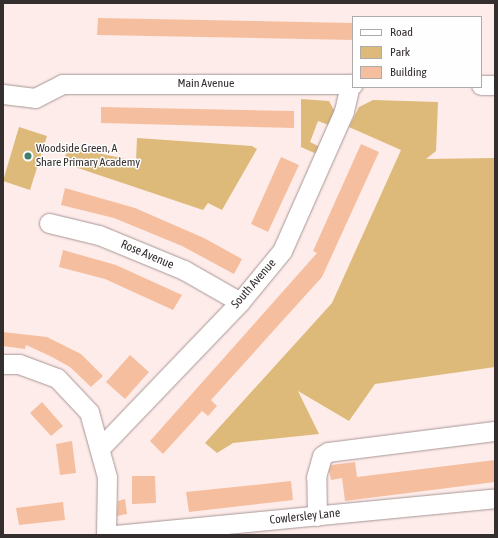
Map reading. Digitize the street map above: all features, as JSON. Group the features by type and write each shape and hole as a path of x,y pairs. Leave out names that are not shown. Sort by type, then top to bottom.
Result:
{"street":[{"name":"Main Avenue","path":"3,94 35,98 62,84 352,84"},
{"name":"South Avenue","path":"100,448 240,302 282,251 344,110 352,84"},
{"path":"482,85 495,85"},
{"name":"Rose Avenue","path":"49,223 99,235 184,270 240,302"},
{"path":"3,364 19,364 57,378 89,412 107,477 106,535"},
{"path":"317,516 316,477 322,456 328,452 495,431"},
{"name":"Cowlersley Lane","path":"114,535 293,527 317,516 495,498"}],"green space":[{"path":"301,99 329,101 335,112 331,126 318,121 310,142 322,148 319,155 301,147"},
{"path":"373,100 438,102 436,151 426,159 495,158 495,367 375,384 349,421 298,391 319,434 233,443 217,453 205,443 332,303 401,150 349,127 359,107"},
{"path":"19,127 47,136 30,190 3,181"},
{"path":"137,138 252,146 257,149 222,210 208,203 203,210 63,163 68,147 136,161"}],"building":[{"path":"98,18 352,23 352,40 97,35"},
{"path":"101,107 294,111 294,128 101,123"},
{"path":"361,144 379,152 322,277 211,400 217,406 208,416 202,411 163,454 150,441 317,253 313,251"},
{"path":"281,157 299,165 268,232 251,224"},
{"path":"65,188 135,208 204,238 242,259 234,274 182,246 114,218 61,205"},
{"path":"63,250 116,265 182,295 173,310 105,279 59,267"},
{"path":"3,332 47,337 81,354 103,376 91,387 70,367 50,356 26,345 25,349 3,346"},
{"path":"130,355 149,372 125,399 106,382"},
{"path":"42,402 63,426 51,436 30,413"},
{"path":"72,441 76,473 60,475 56,444"},
{"path":"495,460 495,482 345,501 342,478 331,480 329,470 331,465 355,462 357,477"},
{"path":"132,476 155,476 156,503 132,504"},
{"path":"291,481 293,500 189,512 186,492"},
{"path":"125,499 127,514 117,516 118,501"},
{"path":"63,502 65,520 19,525 16,508"}],"place":[{"name":"Woodside Green, A Share Primary Academy","path":"28,156"}]}
